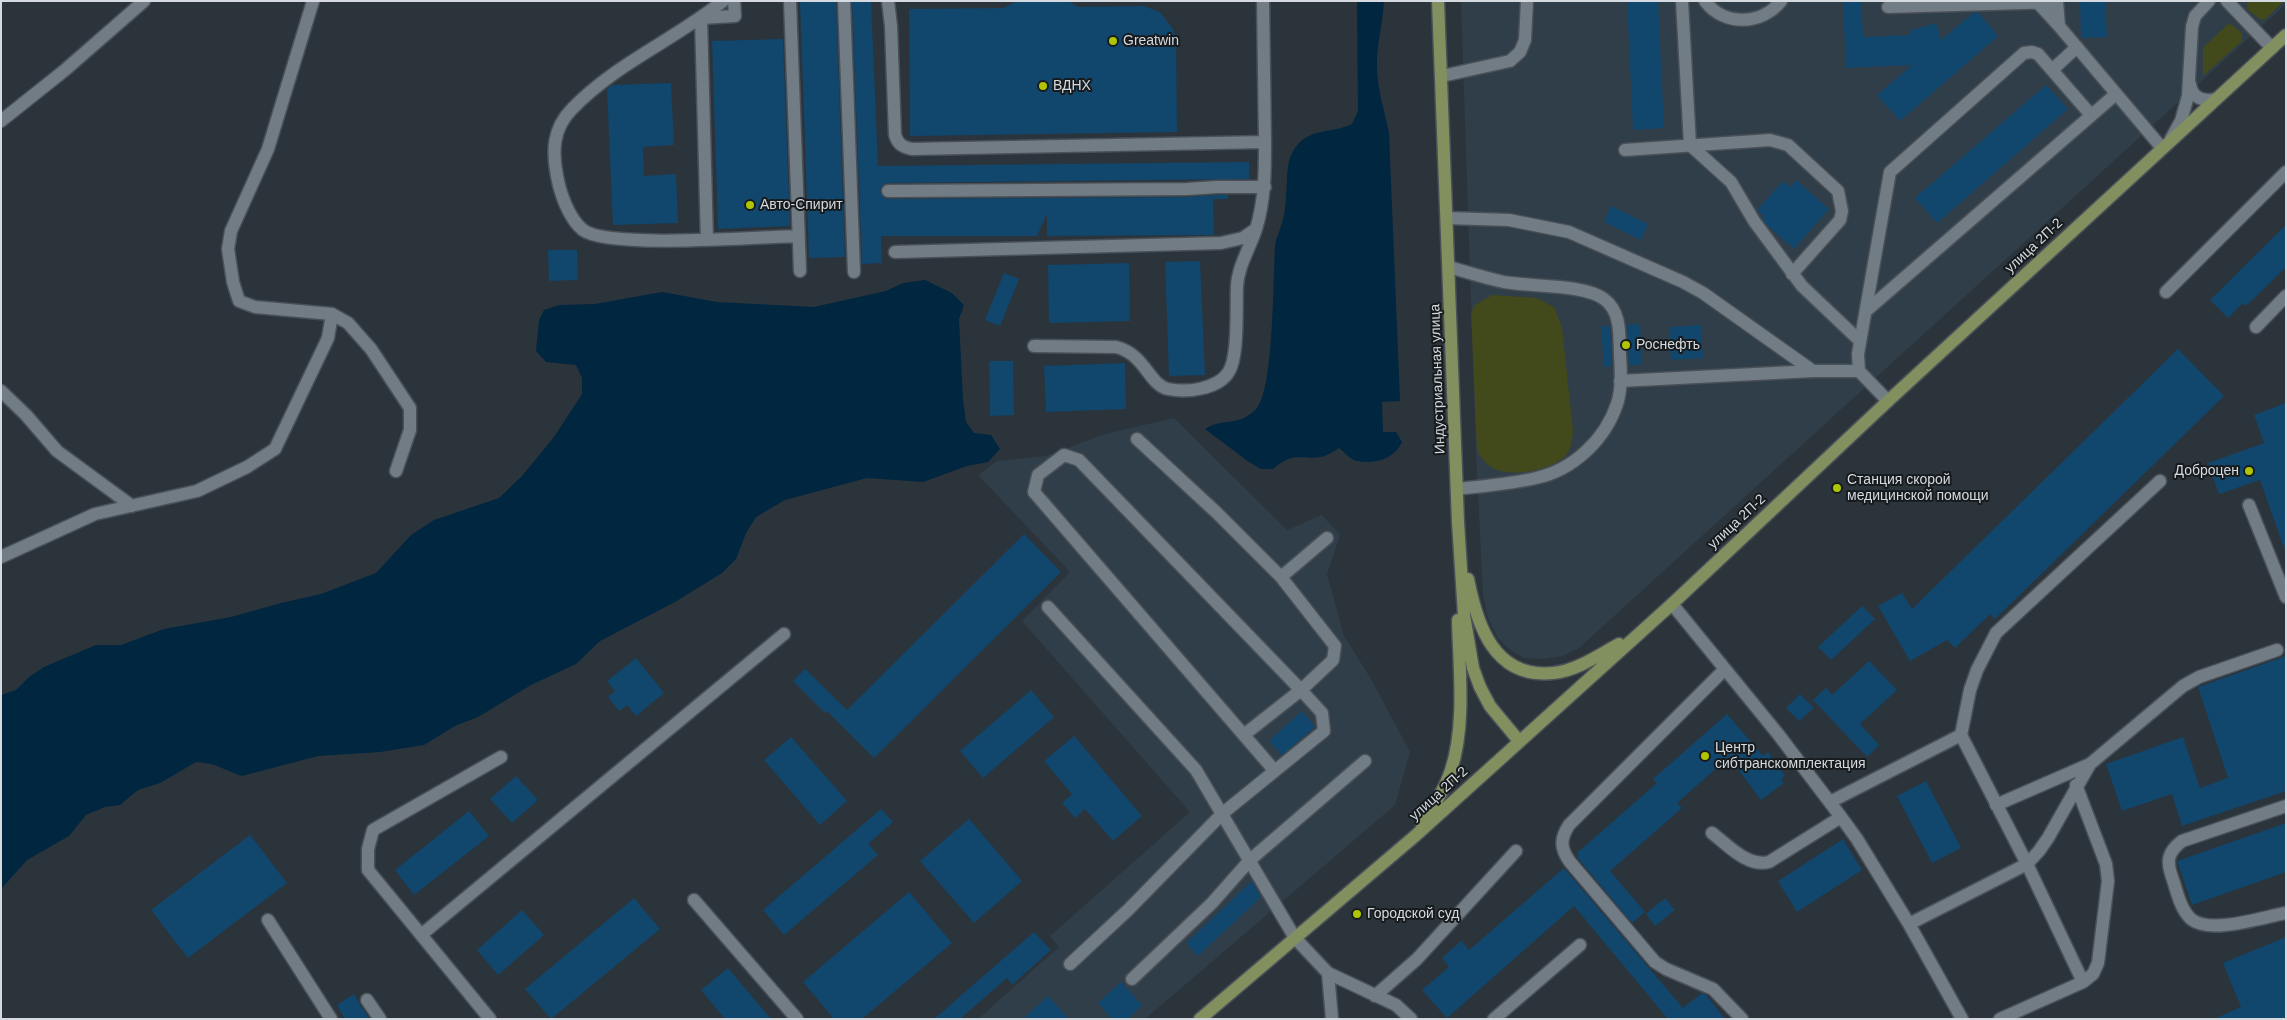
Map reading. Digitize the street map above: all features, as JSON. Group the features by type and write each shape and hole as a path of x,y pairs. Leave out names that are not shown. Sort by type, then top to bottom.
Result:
{"main road":[{"name":"Индустриальная улица","path":"1438,1 1458,522 1464,615 1473,668 1490,706 1520,741"},
{"name":"улица 2П-2","path":"1200,1019 1415,836 1672,604 1888,401 2286,35"},
{"path":"1458,522 1473,604 1479,623 1489,643 1500,656 1516,668 1531,672 1553,673 1577,666 1636,636"},
{"path":"1415,836 1443,790 1456,751 1459,724 1458,522"}],"street":[{"path":"1,121 65,70 144,1"},
{"path":"313,1 268,149 231,231 228,250 233,282 239,301 255,308 332,314 348,323 371,350 410,408 410,430 396,470"},
{"path":"723,1 601,82 571,110 561,122 556,132 554,147 557,176 562,194 572,215 583,230 598,237 615,240 707,240 798,236"},
{"path":"700,18 734,16 734,1"},
{"path":"790,1 800,271"},
{"path":"844,1 854,272"},
{"path":"888,1 891,26 894,135 903,147 912,149 1265,142"},
{"path":"1034,346 1116,347 1129,350 1158,384 1167,389 1184,389 1215,384 1230,371 1234,360 1237,283 1242,262 1256,228 1265,187 1263,1"},
{"path":"1442,76 1510,61 1520,52 1525,40 1527,1"},
{"path":"1682,1 1690,146 1731,182 1754,221 1802,286 1860,341"},
{"path":"1705,1 1710,8 1720,15 1736,20 1751,20 1764,16 1775,9 1780,1"},
{"path":"2209,1 2195,16 2192,27 2190,84 2191,90 2196,97 2209,101 2216,99"},
{"path":"2227,1 2272,48"},
{"path":"2037,2 2116,94 2166,145 2181,121 2190,84"},
{"path":"1888,7 2057,2 2058,26"},
{"path":"700,18 707,240"},
{"path":"2052,70 2077,47"},
{"path":"1888,401 1859,371 1858,354 1890,172 2024,53 2032,52 2038,54 2091,115"},
{"path":"1866,311 2116,94"},
{"path":"1625,150 1770,140 1780,141 1788,145 1838,191 1842,211 1840,220 1792,274"},
{"path":"2166,292 2286,172"},
{"path":"888,191 1265,187"},
{"path":"1447,218 1509,220 1569,232 1683,282 1703,293 1813,371"},
{"path":"894,252 1220,243 1243,238 1256,228"},
{"path":"1449,267 1504,282 1587,291 1604,298 1613,308 1618,319 1620,381 1618,403 1607,426 1582,454 1564,468 1537,478 1457,489"},
{"path":"2256,326 2286,296"},
{"path":"1,557 95,514 197,491 247,467 275,449 328,338 332,314"},
{"path":"1620,381 1813,371 1859,371"},
{"path":"1,391 26,415 57,451 132,506"},
{"path":"1137,439 1217,513 1281,577 1335,646 1334,660 1301,690 1244,734"},
{"path":"1070,964 1128,910 1222,813 1324,731 1322,713 1301,690 1079,460 1064,455 1038,476 1034,492 1274,770"},
{"path":"2083,982 2027,864 1961,735 1970,690 1977,670 1996,633 2160,481"},
{"path":"2249,505 2286,597"},
{"path":"1281,577 1327,538"},
{"path":"1672,604 1726,669 1857,839 1909,924 1962,1019"},
{"path":"1048,607 1196,770 1295,938 1328,973 1396,1005 1411,1019"},
{"path":"421,935 784,634"},
{"path":"1996,805 2090,764 2184,686 2199,677 2276,650"},
{"path":"1726,669 1569,825 1562,837 1562,846 1570,862 1655,962 1666,970 1713,989 1742,1019"},
{"path":"1830,802 1961,735"},
{"path":"490,1019 368,870 368,849 373,830 501,757"},
{"path":"1132,979 1212,903 1250,860 1365,761"},
{"path":"1909,924 2027,864 2048,838 2090,764"},
{"path":"2000,1019 2083,982 2093,974 2098,963 2108,880 2106,864 2076,786"},
{"path":"2286,806 2182,841 2171,849 2168,860 2184,909 2192,920 2203,925 2218,926 2286,913"},
{"path":"1712,833 1751,862 1760,864 1769,862 1841,817"},
{"path":"1375,996 1417,959 1516,851"},
{"path":"694,900 797,1019"},
{"path":"268,920 331,1019"},
{"path":"1494,1019 1580,944"},
{"path":"1328,973 1332,1019"},
{"path":"367,1000 380,1019"}],"shaded area":[{"path":"1461,1 2286,1 2286,4 1579,648 1563,656 1542,659 1524,658 1509,649 1498,638 1488,618 1483,595 1476,451"},
{"path":"1174,418 1287,530 1322,515 1340,535 1327,574 1344,636 1371,679 1410,752 1395,805 1145,1019 978,1019 1059,947 1050,936 1190,812 1022,621 1070,572 978,475 997,461 1046,456 1105,434"}],"green space":[{"path":"2248,1 2284,1 2265,19 2261,20 2247,9"},
{"path":"2231,24 2242,33 2242,41 2203,76 2203,48 2227,25"},
{"path":"1492,295 1537,298 1554,307 1562,328 1573,431 1570,449 1560,460 1541,469 1529,472 1517,473 1496,470 1486,463 1477,450 1471,313 1475,305"}],"water":[{"path":"1357,1 1384,1 1377,76 1389,133 1400,401 1382,402 1383,432 1396,432 1402,442 1394,453 1382,460 1361,462 1354,460 1339,448 1323,456 1313,458 1296,457 1280,463 1273,469 1261,469 1205,429 1250,415 1262,398 1272,333 1275,245 1285,211 1290,159 1301,141 1314,134 1352,124 1358,111"},
{"path":"925,280 952,293 964,305 959,319 963,400 966,422 974,433 991,435 1000,449 988,462 967,466 923,482 867,478 785,500 756,517 746,533 736,559 722,573 675,602 600,641 576,664 531,685 478,717 455,726 424,745 380,752 318,756 242,776 215,765 196,762 160,783 138,790 120,805 105,807 86,815 69,836 27,860 1,889 1,695 16,690 29,677 44,667 96,645 121,645 164,629 231,617 321,594 376,573 411,535 434,520 499,498 522,476 554,437 582,394 582,378 576,365 546,362 536,351 539,320 544,310 559,305 595,304 662,292 717,302 814,307 886,291 903,283"}],"building":[{"path":"800,1 836,1 845,257 809,258"},
{"path":"852,1 871,1 878,166 1249,162 1249,179 887,183 881,187 880,192 884,198 888,199 1187,197 1228,195 1228,199 1213,199 1214,235 1047,236 1047,214 1037,236 881,236 882,263 862,264"},
{"name":"ВДНХ","path":"1016,1 1068,1 1078,7 1144,6 1160,12 1173,29 1176,39 1177,132 910,136 909,9 1004,8"},
{"path":"1627,1 1658,1 1664,128 1633,130"},
{"path":"1843,1 1861,1 1863,37 1911,35 1909,31 1936,23 1941,40 1973,13 1978,12 1998,36 1900,121 1877,95 1912,65 1846,68"},
{"path":"2080,1 2105,1 2107,37 2081,38"},
{"path":"783,39 790,226 718,229 712,41"},
{"path":"671,83 674,145 643,147 644,176 676,174 678,223 613,225 607,89 612,85"},
{"path":"2046,85 2068,109 1937,223 1915,198"},
{"path":"1796,180 1829,209 1794,249 1768,226 1762,218 1764,216 1757,210 1783,181 1790,187"},
{"path":"1611,206 1648,224 1641,240 1604,222"},
{"path":"2286,225 2286,267 2246,306 2243,303 2228,318 2210,300"},
{"path":"548,250 577,250 578,280 549,281"},
{"path":"1200,261 1205,375 1169,376 1165,262"},
{"path":"1129,263 1130,321 1049,323 1048,265"},
{"path":"1004,273 1019,279 1000,326 985,320"},
{"path":"1640,324 1642,365 1629,365 1627,325"},
{"path":"1701,325 1703,358 1671,360 1669,327"},
{"path":"1601,326 1610,326 1612,366 1604,367"},
{"path":"2178,349 2224,396 1995,619 1990,614 1955,648 1947,640 1910,661 1878,606 1902,593 1912,609"},
{"path":"989,361 1013,361 1014,415 990,416"},
{"path":"1125,363 1126,409 1046,412 1044,366"},
{"name":"Доброцен","path":"2286,403 2286,547 2284,548 2260,480 2219,494 2208,463 2264,443 2254,415"},
{"path":"1024,534 1061,572 874,758 827,711 825,713 793,681 805,669 847,710"},
{"path":"1862,606 1875,619 1831,660 1818,647"},
{"path":"2286,656 2286,791 2182,826 2172,794 2122,811 2106,764 2183,737 2200,788 2228,778 2198,687"},
{"path":"636,658 664,693 636,716 627,705 619,711 608,697 615,691 607,681"},
{"path":"1869,661 1897,690 1860,724 1879,745 1867,757 1813,700 1826,688 1832,695"},
{"path":"1031,690 1054,717 983,778 960,751"},
{"path":"1800,694 1814,708 1799,721 1786,708"},
{"path":"1302,711 1315,727 1282,755 1269,741"},
{"path":"1727,714 1763,756 1768,752 1785,776 1781,779 1784,783 1761,800 1729,757 1677,803 1682,808 1610,871 1645,912 1632,923 1577,857 1577,853 1657,783 1653,779"},
{"path":"1074,736 1142,816 1113,841 1085,809 1075,818 1062,803 1072,794 1044,761"},
{"path":"791,737 847,801 820,825 764,760"},
{"path":"516,776 538,800 512,823 490,799"},
{"path":"1926,781 1961,848 1932,863 1897,796"},
{"path":"881,809 893,822 868,844 878,855 784,935 763,910"},
{"path":"469,811 489,836 414,895 395,870"},
{"path":"969,819 1022,881 974,923 920,861"},
{"path":"2286,823 2286,872 2192,905 2177,861"},
{"path":"250,835 287,883 188,958 151,910"},
{"path":"1843,839 1862,870 1797,912 1778,881"},
{"path":"1564,868 1683,1008 1702,993 1706,995 1725,1019 1668,1019 1574,906 1447,1018 1422,990 1449,967 1442,958 1461,941 1469,950"},
{"path":"1252,881 1261,897 1198,956 1186,943"},
{"path":"909,892 952,943 862,1019 834,1019 803,982"},
{"path":"634,898 660,929 551,1019 525,989"},
{"path":"1665,898 1675,910 1655,926 1646,914"},
{"path":"522,910 544,935 498,975 477,950"},
{"path":"1034,932 1051,950 1012,985 1007,978 960,1019 934,1019"},
{"path":"2286,937 2286,1019 2214,1019 2241,1007 2223,963"},
{"path":"728,968 771,1019 725,1019 701,990"},
{"path":"1121,982 1142,1005 1128,1019 1112,1019 1098,1003"},
{"path":"354,994 370,1019 345,1019 337,1005"},
{"path":"1048,996 1069,1019 1023,1019"}],"place":[{"name":"Greatwin","path":"1113,41"},
{"name":"ВДНХ","path":"1043,86"},
{"name":"Авто-Спирит","path":"750,205"},
{"name":"Роснефть","path":"1626,345"},
{"name":"Доброцен","path":"2249,471"},
{"name":"Станция скорой медицинской помощи","path":"1837,488"},
{"name":"Центр сибтранскомплектация","path":"1705,756"},
{"name":"Городской суд","path":"1357,914"}]}
